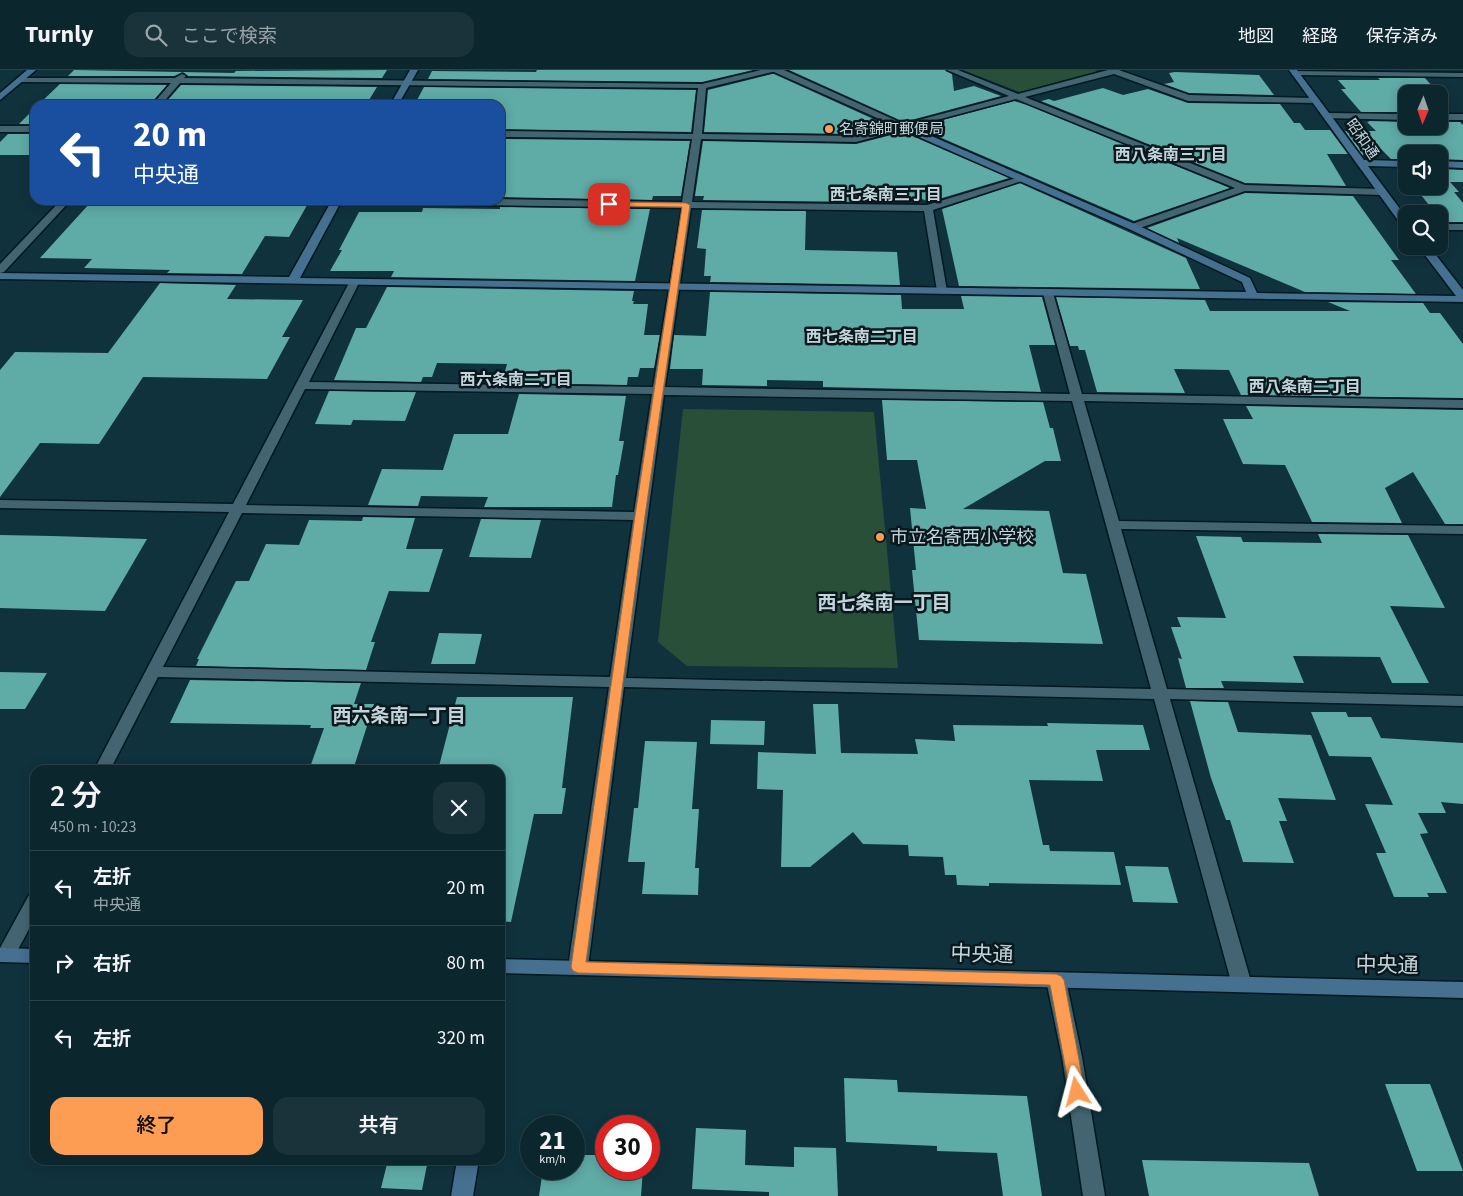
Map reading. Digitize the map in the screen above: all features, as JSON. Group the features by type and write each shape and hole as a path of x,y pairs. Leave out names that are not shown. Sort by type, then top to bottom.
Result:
{"street":[{"path":"0,97 32,70"},
{"path":"161,100 188,70"},
{"path":"397,100 414,70"},
{"path":"20,80 702,86 772,70"},
{"path":"777,70 1133,227 1246,280 1254,296"},
{"path":"951,70 1244,188 1382,192"},
{"path":"505,134 856,140 1114,71 1188,98 1316,101"},
{"path":"1294,72 1463,75"},
{"name":"昭和通","path":"1294,72 1398,213"},
{"path":"578,967 640,516 697,137 702,86"},
{"path":"1327,116 1398,117"},
{"path":"1448,117 1463,117"},
{"path":"0,129 30,130"},
{"path":"1360,163 1398,164"},
{"path":"1448,164 1463,164"},
{"path":"505,202 928,208 1023,179"},
{"path":"1133,227 1244,188"},
{"path":"0,270 61,205"},
{"path":"292,282 334,205"},
{"path":"928,208 942,291"},
{"path":"1448,227 1463,227"},
{"path":"1430,255 1463,298"},
{"path":"0,276 354,283 1463,298"},
{"path":"105,765 354,283"},
{"path":"1048,293 1242,985"},
{"path":"302,385 1463,404"},
{"path":"0,504 640,516"},
{"path":"1113,526 1463,530"},
{"path":"153,672 1463,701"},
{"path":"30,909 3,955 30,956"},
{"name":"中央通","path":"505,968 578,967 1463,990"},
{"path":"1056,980 1072,1057 1094,1196"},
{"path":"462,1196 467,1165"}],"green space":[{"path":"963,70 1097,70 1020,92"},
{"path":"683,409 874,412 898,668 687,666 658,642"}],"building":[{"path":"74,70 183,72 174,76 68,76"},
{"path":"387,70 382,78 188,76 183,72"},
{"path":"537,70 753,70 702,82 428,79 432,71 536,72"},
{"path":"789,70 945,70 952,74 954,91 974,86 1001,96 904,122"},
{"path":"1169,73 1259,75 1274,95 1189,93 1164,84 1174,82"},
{"path":"772,74 889,126 856,134 704,132 708,90"},
{"path":"1378,78 1425,78 1431,85 1398,85 1398,112 1361,112 1341,89 1346,89 1338,80 1380,80"},
{"path":"60,84 167,85 154,100 43,100"},
{"path":"181,85 377,87 369,100 168,100"},
{"path":"424,87 696,90 691,132 505,129 505,100 417,100"},
{"path":"1103,88 1123,95 1148,89 1188,103 1280,104 1294,123 1300,123 1305,130 1330,130 1348,154 1327,154 1346,186 1245,183 1041,101 1049,99 1054,101"},
{"path":"1014,101 1230,188 1134,221 916,127"},
{"path":"30,113 30,124 19,124"},
{"path":"1367,122 1398,122 1398,135 1448,135 1448,122 1460,122 1463,125 1463,160 1448,159 1448,145 1398,145 1398,159 1391,159 1381,149 1381,155 1362,155 1345,131 1376,131"},
{"path":"903,132 1009,178 929,202 922,199 871,198 871,202 703,200 704,196 695,196 703,141 856,144"},
{"path":"8,134 30,134 30,155 0,155 0,142"},
{"path":"505,139 690,141 681,196 653,196 652,200 505,197"},
{"path":"1448,169 1463,170 1463,182 1450,182 1459,192 1454,192 1463,203 1463,222 1448,222 1448,205 1429,205 1421,195 1448,195"},
{"path":"1020,183 1186,258 1200,289 959,286 942,209"},
{"path":"1245,193 1353,196 1399,260 1391,260 1416,294 1305,292 1177,238 1179,243 1147,228"},
{"path":"88,205 307,205 289,237 265,236 242,274 167,273 170,270 84,268 92,259 40,258"},
{"path":"500,207 650,209 635,281 391,277 394,271 330,271 342,250 339,250 359,212 422,212 423,208 500,209"},
{"path":"702,210 806,211 805,250 897,252 900,285 710,282 711,276 704,276 706,249 697,248"},
{"path":"160,283 236,285 227,299 303,300 282,337 290,337 267,379 143,377 99,444 40,443 0,497 0,370 15,352 108,353"},
{"path":"387,287 634,291 633,304 648,304 644,335 660,335 654,368 640,368 638,377 628,377 627,385 502,383 507,364 437,363 432,377 423,377 421,382 334,380 356,328 366,328"},
{"path":"710,292 901,295 902,309 964,309 961,296 1042,297 1055,345 1029,345 1041,392 823,387 823,381 767,380 767,386 702,385 703,369 670,369 674,335 706,336"},
{"path":"1056,297 1205,300 1210,311 1350,311 1328,302 1423,303 1430,313 1440,313 1463,344 1463,398 1241,395 1229,370 1174,369 1185,393 1097,392 1085,350 1079,350 1078,346 1070,346"},
{"path":"329,391 416,392 405,421 353,420 351,425 315,424"},
{"path":"519,394 626,396 619,441 624,441 618,475 616,475 612,507 484,507 488,497 421,496 418,506 368,505 382,469 443,470 454,434 508,434"},
{"path":"882,400 1043,402 1050,428 1053,428 1061,461 1045,461 963,509 1049,511 1063,573 1086,574 1103,644 919,640 912,570 916,570 910,508 926,509 917,460 887,460"},
{"path":"1246,406 1463,410 1463,524 1445,524 1413,472 1385,488 1402,523 1312,522 1285,465 1243,464 1223,419 1253,419"},
{"path":"363,517 415,518 406,549 443,549 429,592 389,591 371,642 375,642 366,670 196,666 199,659 197,659 236,581 249,581 266,544 299,545 309,520 362,521"},
{"path":"481,519 541,520 531,558 469,557"},
{"path":"1318,534 1408,535 1445,608 1390,606 1429,683 1392,683 1380,657 1293,656 1304,683 1221,681 1224,688 1186,688 1178,658 1182,659 1171,627 1181,627 1177,617 1226,618 1196,536 1241,537 1243,542 1322,543"},
{"path":"0,535 147,539 105,611 0,608"},
{"path":"439,633 482,634 475,664 431,664"},
{"path":"0,672 47,673 25,709 0,709"},
{"path":"190,680 361,683 354,704 374,704 355,765 311,765 324,728 310,728 311,725 170,723"},
{"path":"457,697 573,697 562,788 566,788 562,814 534,814 511,922 505,921 505,765 439,765"},
{"path":"1190,701 1228,702 1238,732 1311,735 1336,800 1278,798 1287,821 1279,821 1294,863 1243,862 1230,820 1226,820 1211,778"},
{"path":"813,704 838,704 841,753 918,754 915,739 955,741 953,725 1048,726 1047,723 1143,725 1150,750 1096,750 1103,781 1029,780 1043,845 1049,845 1050,851 1114,852 1121,885 989,883 989,886 957,885 956,875 945,875 943,857 909,856 908,845 863,844 853,832 810,867 781,867 783,790 757,789 758,752 816,754"},
{"path":"1311,712 1346,712 1348,717 1371,717 1381,738 1463,743 1463,804 1441,802 1446,813 1418,813 1428,833 1420,834 1447,893 1427,893 1429,897 1394,897 1376,853 1386,853 1365,804 1393,805 1371,757 1329,756"},
{"path":"711,720 765,721 764,745 710,744"},
{"path":"645,741 697,742 692,809 699,809 695,868 699,868 698,895 642,894 645,862 628,862 634,808 638,808"},
{"path":"1125,866 1168,867 1178,903 1133,902"},
{"path":"844,1078 897,1080 898,1092 1027,1096 1042,1196 1003,1196 997,1153 937,1151 937,1146 846,1142"},
{"path":"1385,1084 1430,1084 1463,1171 1417,1171"},
{"path":"696,1128 746,1130 745,1165 794,1167 794,1147 836,1148 838,1196 769,1196 769,1192 692,1189"},
{"path":"585,1155 595,1155 595,1180 642,1180 641,1196 539,1196 541,1180 585,1180"},
{"path":"1142,1160 1309,1163 1319,1196 1149,1196"},
{"path":"387,1165 427,1165 422,1190 381,1188"}],"place":[{"name":"名寄錦町郵便局","path":"829,129"},
{"name":"市立名寄西小学校","path":"880,537"}],"district":[{"name":"西八条南三丁目","path":"1171,155"},
{"name":"西七条南三丁目","path":"886,195"},
{"name":"西七条南二丁目","path":"862,337"},
{"name":"西六条南二丁目","path":"516,380"},
{"name":"西八条南二丁目","path":"1305,387"},
{"name":"西七条南一丁目","path":"884,603"},
{"name":"西六条南一丁目","path":"399,716"}],"route":[{"path":"609,204 686,205 640,516 578,967 1056,980 1072,1057 1077,1092"}]}
